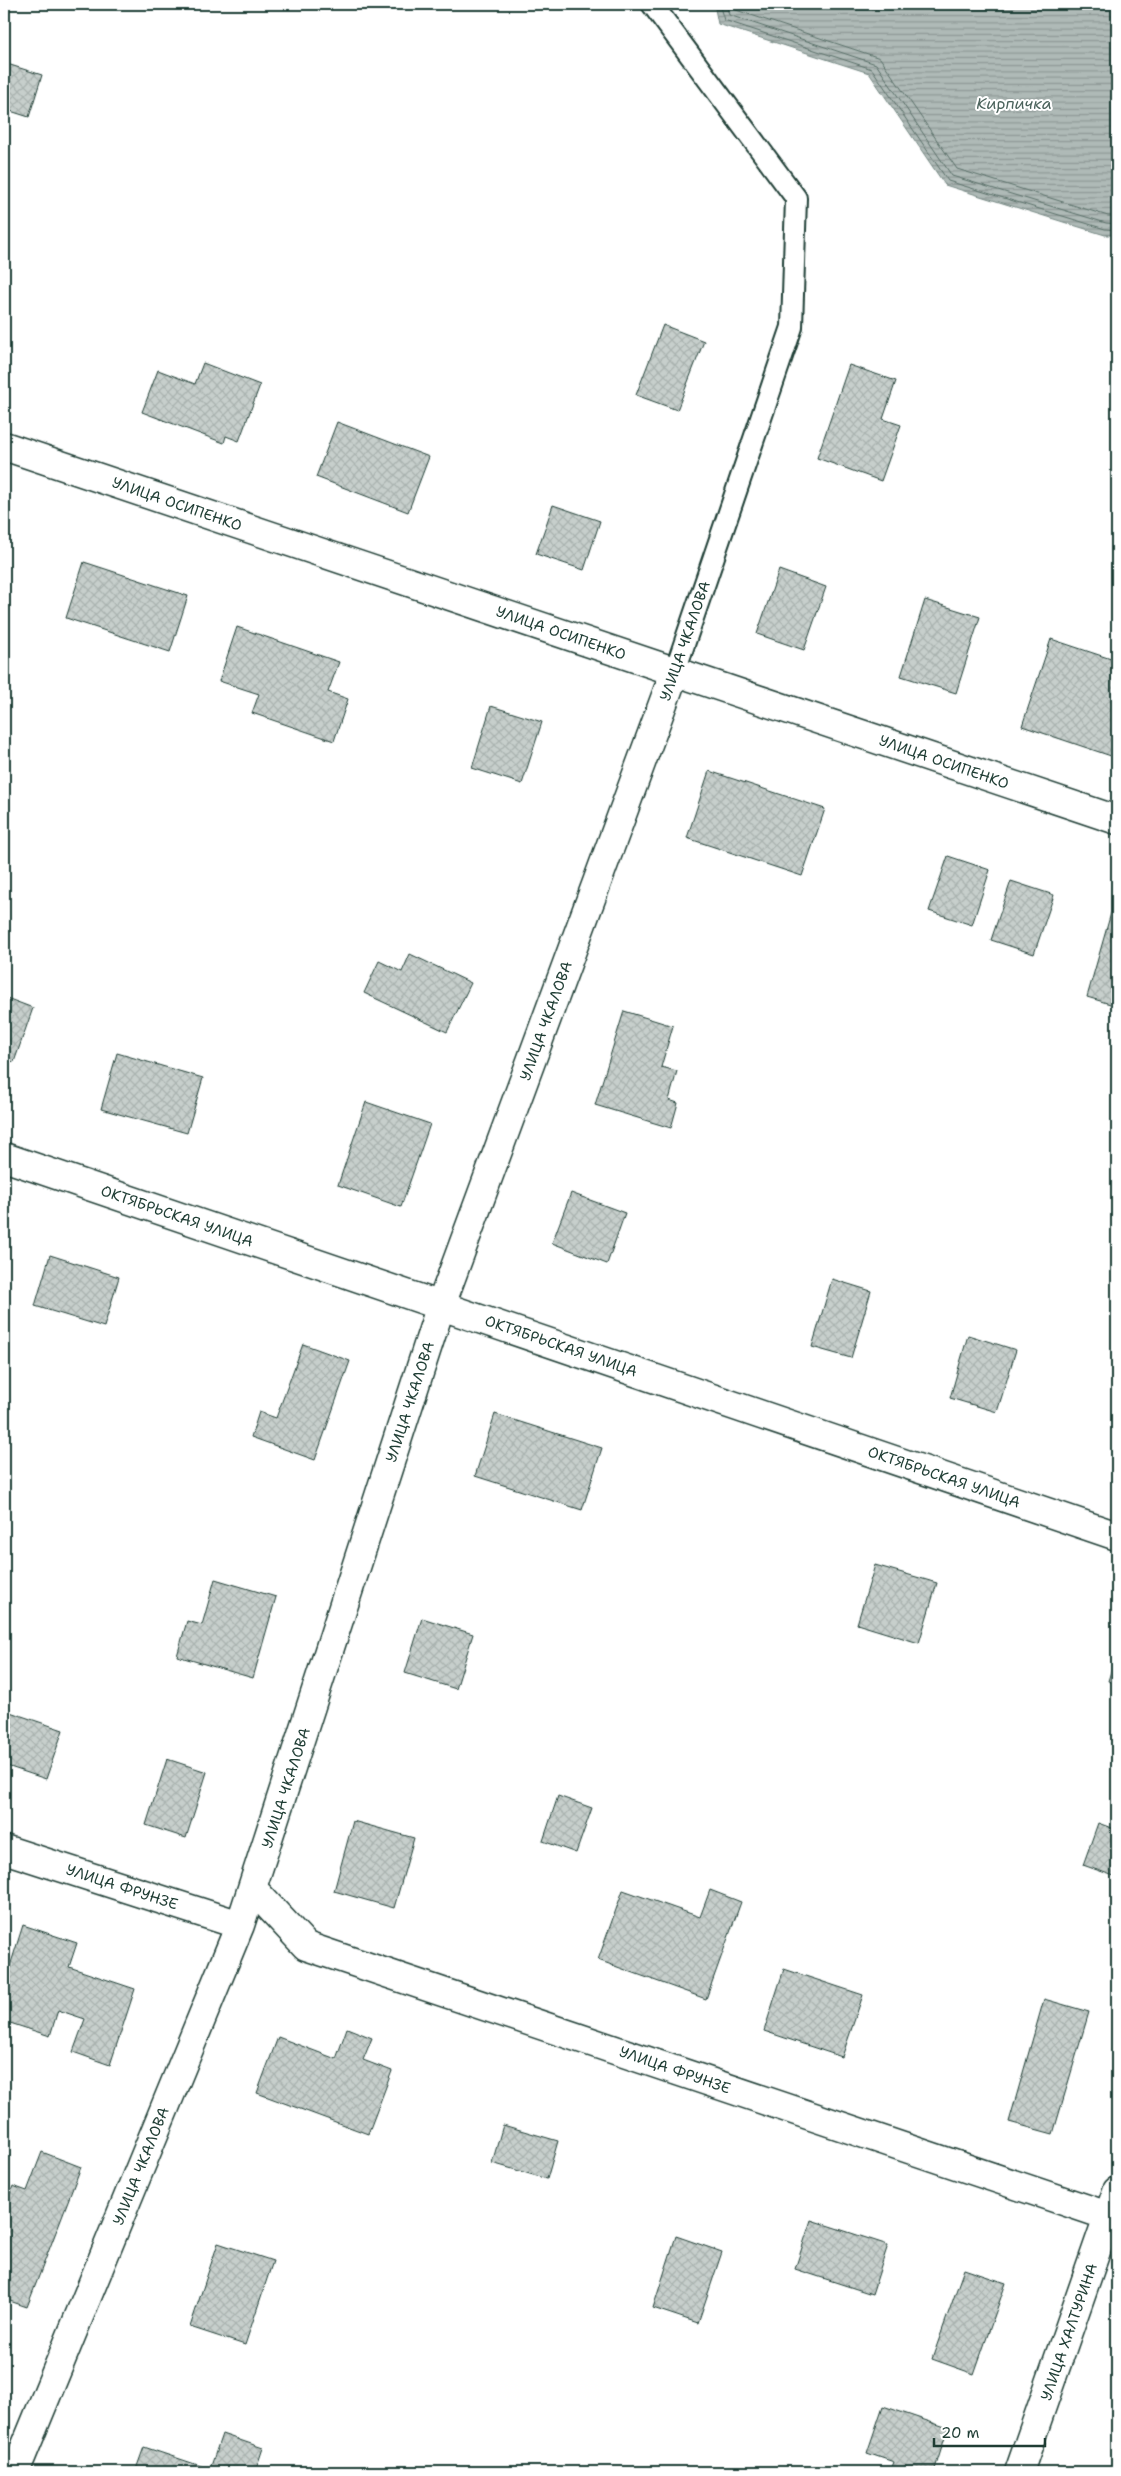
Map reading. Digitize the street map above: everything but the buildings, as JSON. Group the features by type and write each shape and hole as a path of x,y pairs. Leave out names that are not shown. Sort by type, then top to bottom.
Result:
{"street":[{"name":"УЛИЦА ОСИПЕНКО","path":"4,446 1117,820"},
{"name":"УЛИЦА ЧКАЛОВА","path":"15,2472 240,1925 441,1306 675,671"},
{"name":"ОКТЯБРЬСКАЯ УЛИЦА","path":"4,1157 1117,1536"},
{"name":"УЛИЦА ФРУНЗЕ","path":"4,1848 240,1925"},
{"name":"УЛИЦА ФРУНЗЕ","path":"253,1889 306,1946 1113,2218"},
{"name":"УЛИЦА ХАЛТУРИНА","path":"1019,2472 1113,2218 1117,2191"}],"lane":[{"name":"УЛИЦА ЧКАЛОВА","path":"652,4 796,198 792,327 675,671"}],"water":[{"name":"Кирпичка","path":"714,4 1117,4 1117,235 1105,235 945,185 869,73 718,24"}]}
